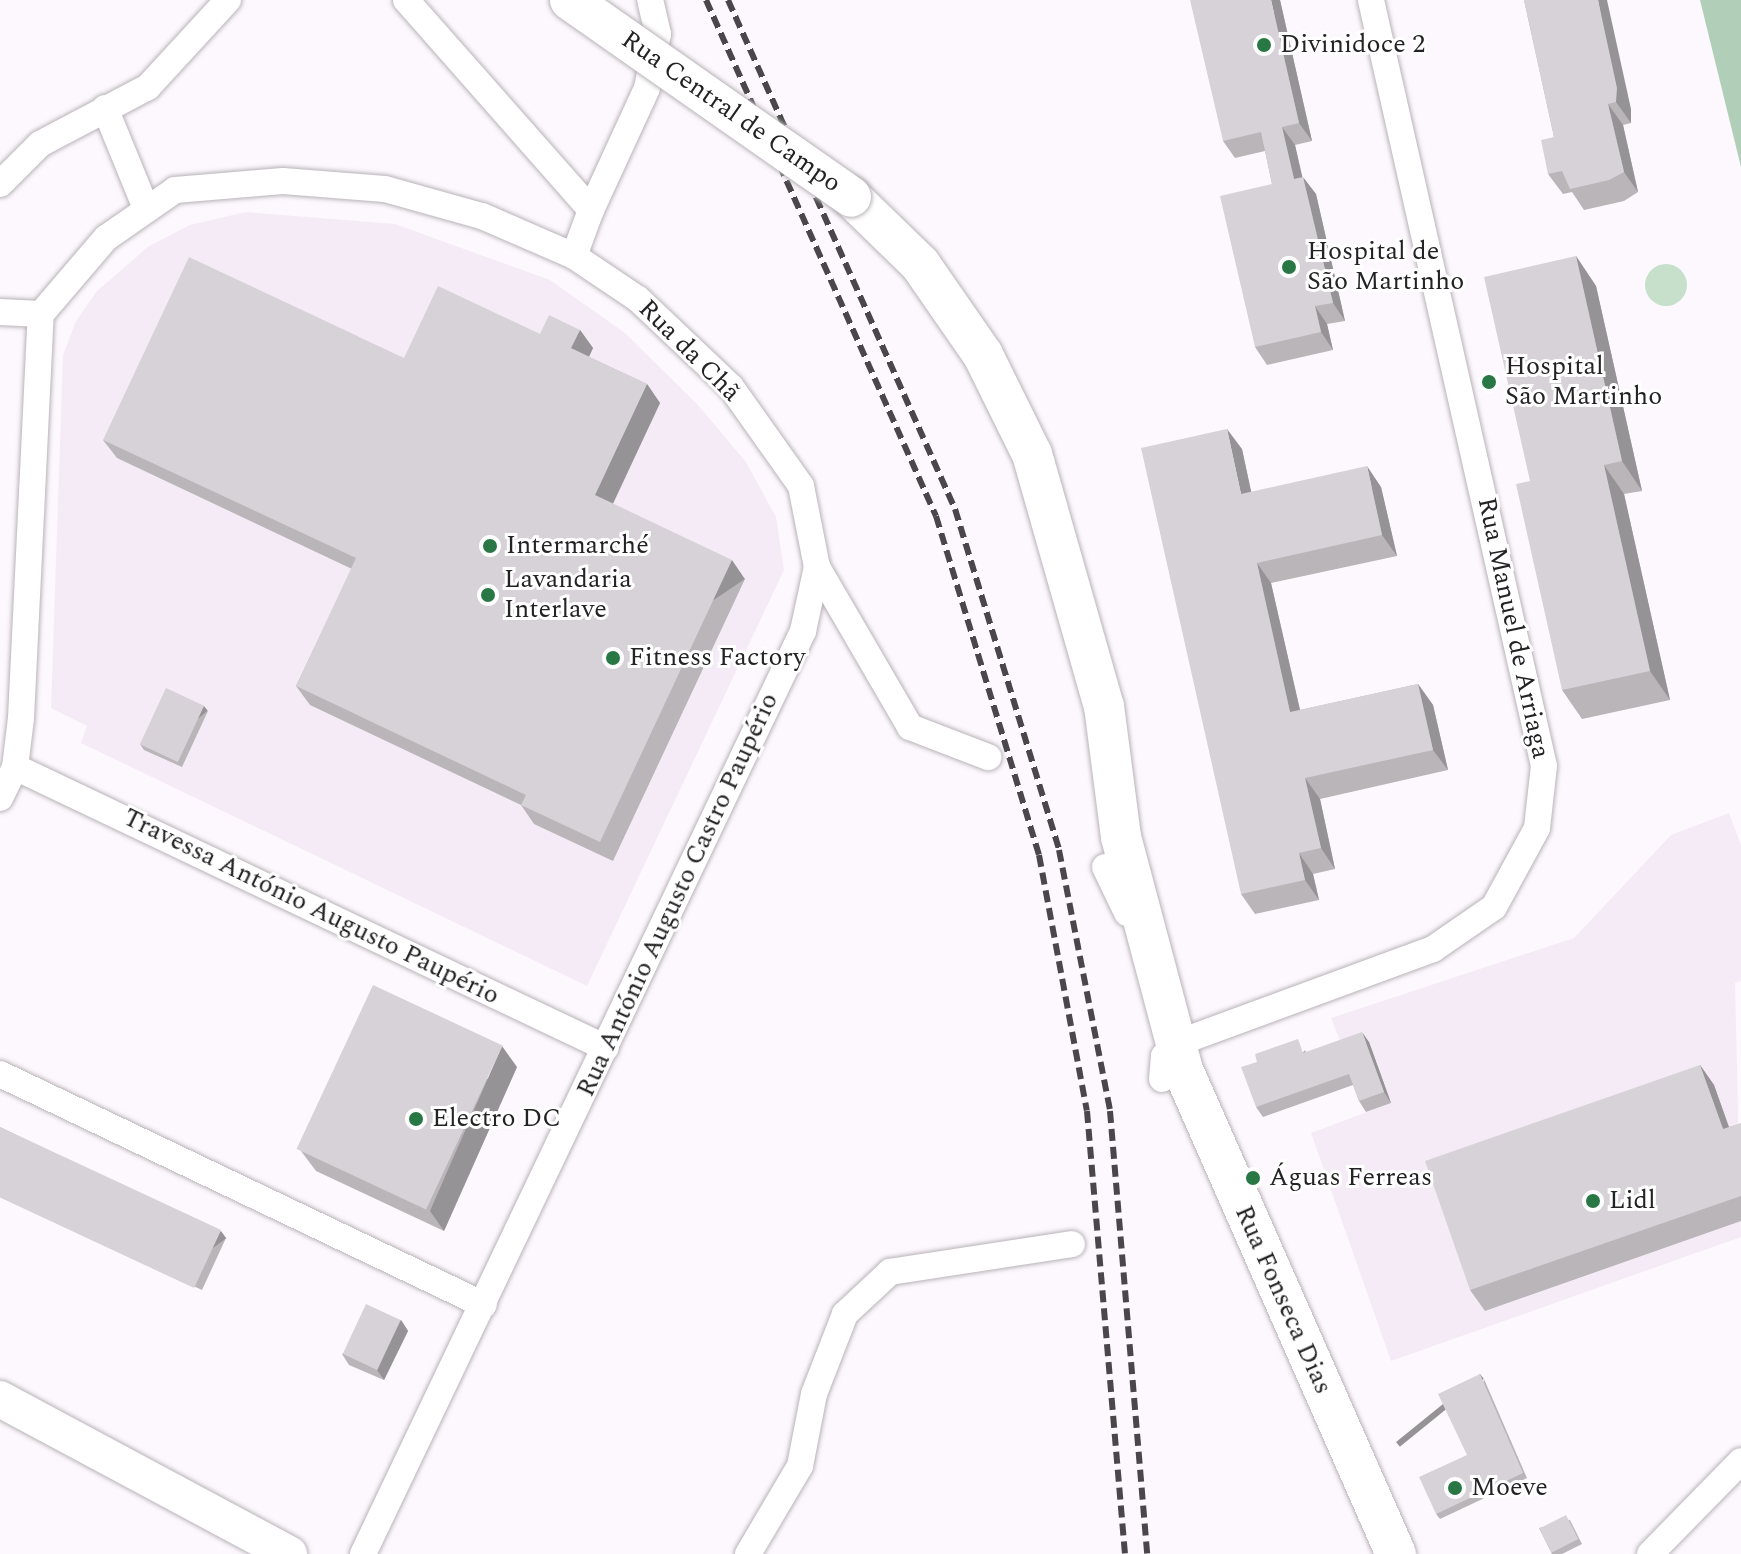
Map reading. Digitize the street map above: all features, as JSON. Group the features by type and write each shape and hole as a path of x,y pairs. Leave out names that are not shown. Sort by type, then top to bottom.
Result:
{"main road":[{"name":"Rua Central de Campo","path":"570,0 851,197"},
{"name":"Rua Fonseca Dias","path":"851,197 920,264 983,355 1032,454 1104,706 1121,837 1169,1062 1201,1120 1396,1554"},
{"name":"Rua Fonseca Dias","path":"1078,614 1105,867 1220,1221 1378,1554"}],"street":[{"path":"0,184 40,144 148,87 228,0"},
{"path":"406,0 591,210"},
{"path":"574,256 591,210 647,88 658,34 650,0"},
{"name":"Rua Manuel de Arriaga","path":"1169,1062 1433,949 1494,907 1537,828 1544,766 1371,0"},
{"path":"105,108 145,206"},
{"name":"Rua da Chã","path":"41,314 70,276 145,206 175,190 283,181 385,189 482,216 574,256 638,299 731,387 801,486 817,567 910,727 988,757"},
{"path":"0,312 41,314 15,767 0,798"},
{"name":"Rua António Augusto Castro Paupério","path":"363,1554 803,631 817,567"},
{"name":"Travessa António Augusto Paupério","path":"15,767 606,1048"},
{"path":"0,1074 484,1305"},
{"path":"748,1554 800,1466 814,1394 845,1314 890,1272 1072,1244"},
{"path":"0,1399 289,1554"},
{"path":"1650,1554 1741,1461"}],"shaded area":[{"path":"246,212 395,224 550,280 625,333 698,405 746,462 776,517 784,570 587,986 81,743 87,726 51,708 63,355 76,321 97,291 149,246 190,225"},
{"path":"1729,813 1741,845 1741,981 1735,983 1741,1237 1391,1361 1311,1133 1391,1103 1344,1051 1331,1018 1574,938 1671,835"}],"green space":[{"path":"1700,0 1741,0 1741,167"},
{"path":"1666,264 1681,270 1687,285 1681,300 1666,306 1651,300 1645,285 1651,270"}],"building":[{"path":"1190,0 1271,0 1299,123 1282,127 1294,179 1303,177 1333,303 1315,306 1321,332 1255,347 1220,196 1272,184 1261,132 1223,141"},
{"path":"1524,0 1598,0 1617,88 1616,102 1608,104 1624,172 1609,180 1570,189 1562,171 1548,174 1541,140 1554,137"},
{"path":"1576,256 1622,461 1604,465 1650,671 1562,690 1516,484 1530,481 1484,277"},
{"name":"Intermarché","path":"189,257 404,358 438,286 540,334 549,315 580,330 571,348 647,384 595,495 732,560 600,842 521,805 526,795 296,686 356,558 103,440"},
{"path":"1227,429 1241,494 1367,466 1382,535 1257,563 1290,712 1418,684 1433,750 1305,778 1321,848 1299,853 1305,880 1241,894 1141,448"},
{"path":"166,688 204,706 178,762 140,744"},
{"name":"Electro DC","path":"373,985 503,1045 426,1209 297,1149"},
{"path":"1362,1032 1384,1092 1359,1101 1349,1074 1256,1107 1241,1067 1257,1062 1255,1054 1298,1039 1303,1053"},
{"name":"Lidl","path":"1700,1065 1723,1129 1741,1123 1741,1196 1470,1290 1425,1161"},
{"path":"0,1127 221,1230 194,1288 0,1198"},
{"path":"366,1304 400,1320 377,1370 343,1354"},
{"path":"1480,1374 1523,1473 1436,1514 1419,1477 1467,1455 1438,1394"},
{"path":"1566,1515 1578,1539 1552,1553 1539,1529"}],"railway":[{"path":"706,0 936,516 1039,855 1087,1111 1125,1554"},
{"path":"728,0 955,509 1059,850 1110,1111 1147,1554"}],"place":[{"name":"Divinidoce 2","path":"1264,45"},
{"name":"Hospital de São Martinho","path":"1289,267"},
{"name":"Hospital São Martinho","path":"1489,382"},
{"name":"Intermarché","path":"490,546"},
{"name":"Lavandaria Interlave","path":"488,595"},
{"name":"Fitness Factory","path":"613,658"},
{"name":"Electro DC","path":"416,1119"},
{"name":"Águas Ferreas","path":"1253,1178"},
{"name":"Lidl","path":"1593,1201"},
{"name":"Moeve","path":"1455,1488"}]}
